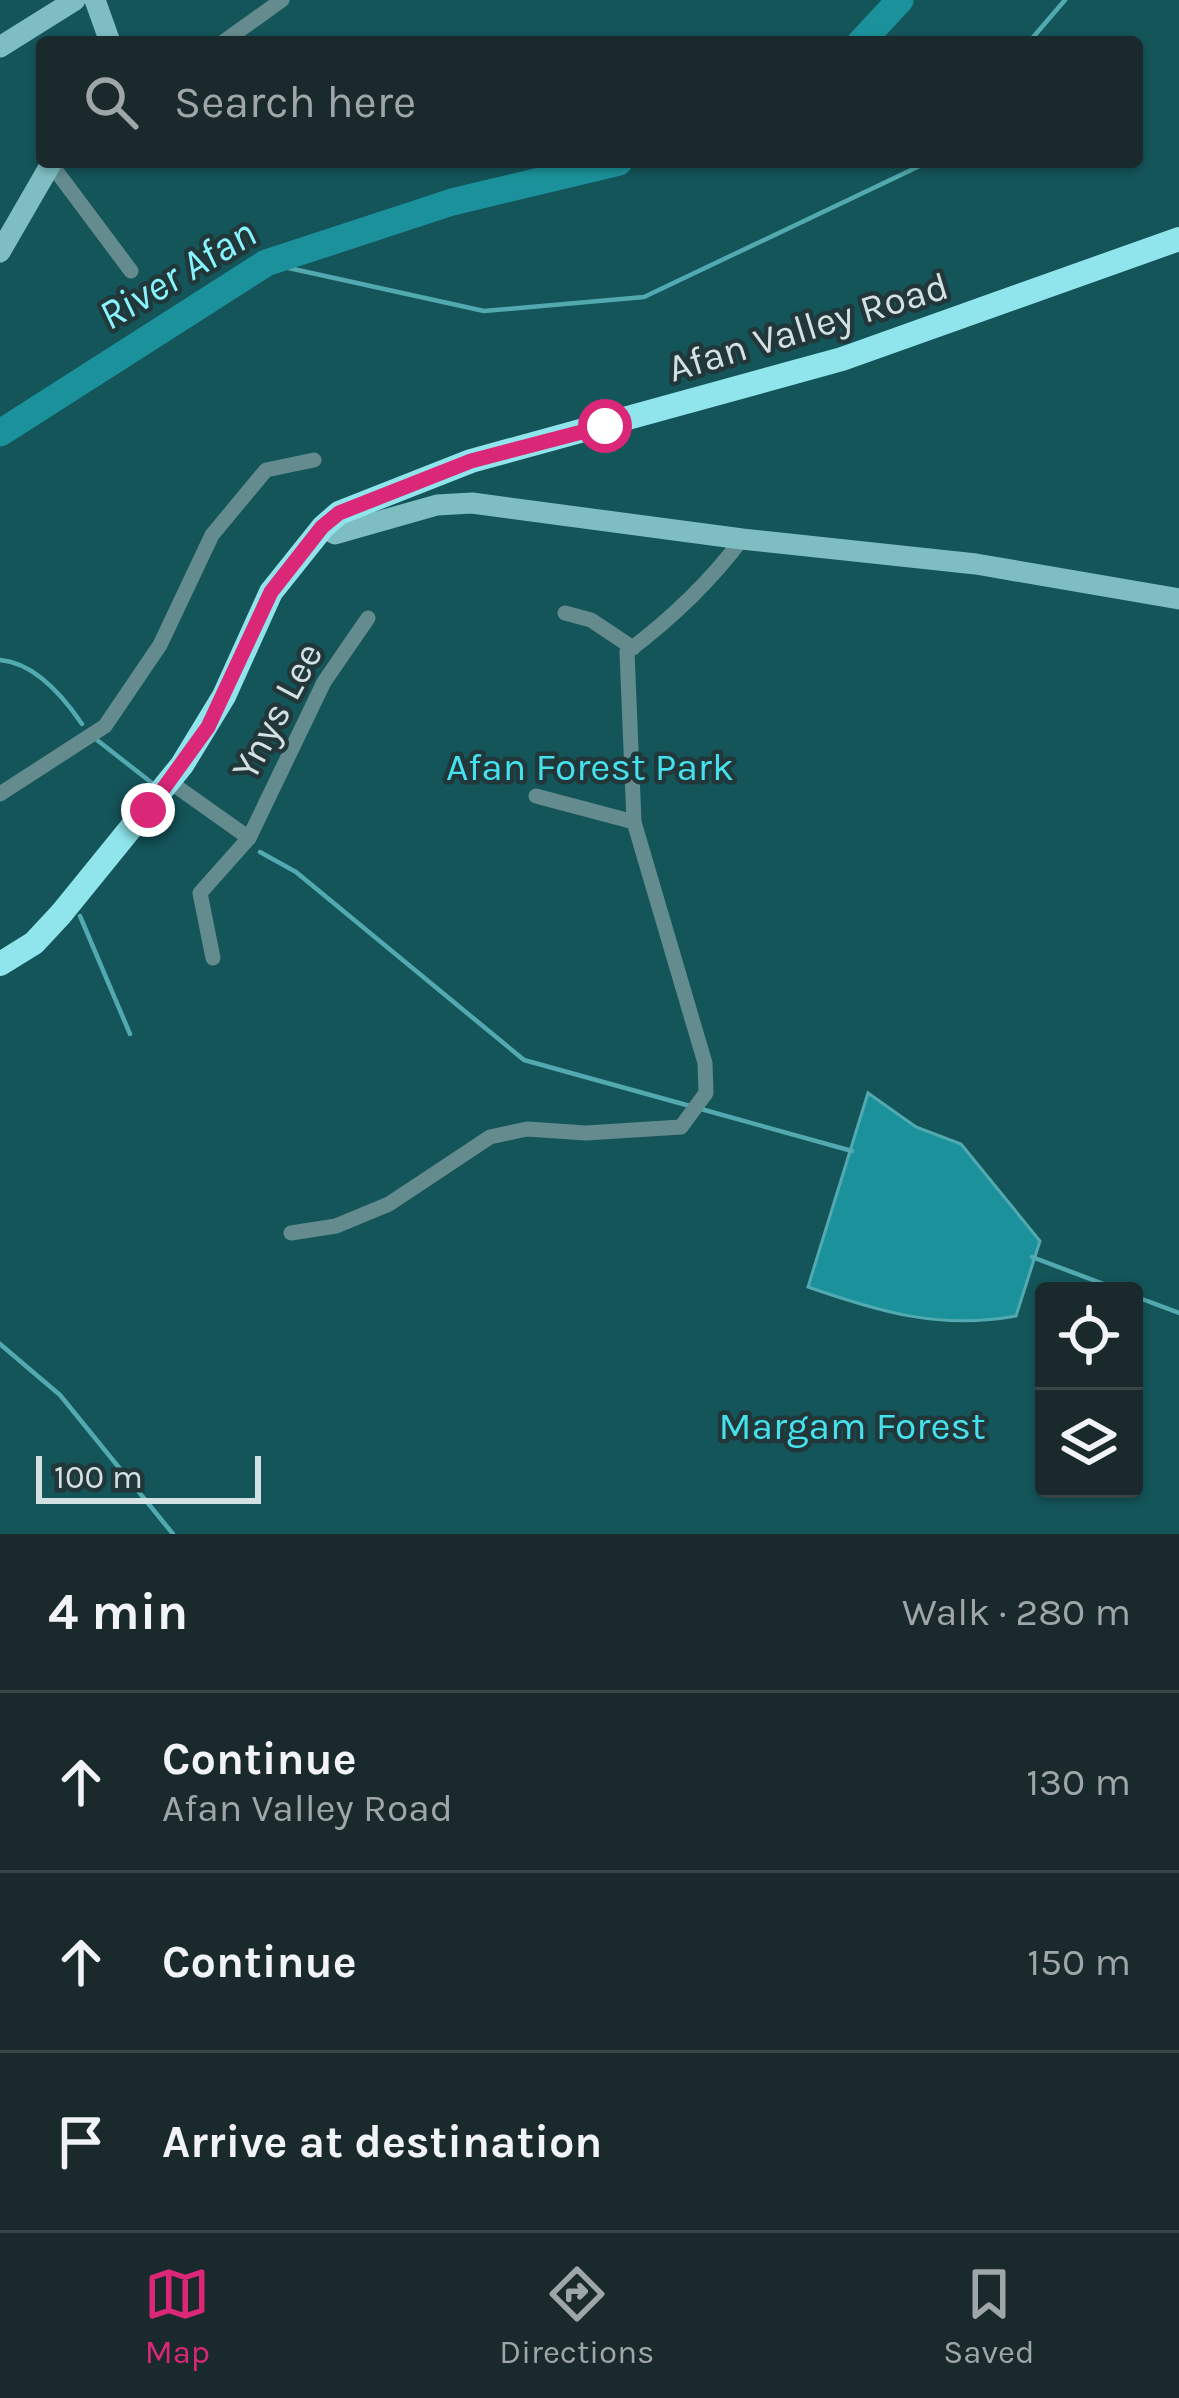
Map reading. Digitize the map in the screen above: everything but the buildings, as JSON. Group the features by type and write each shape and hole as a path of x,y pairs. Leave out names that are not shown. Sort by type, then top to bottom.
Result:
{"main road":[{"path":"0,47 75,0"},
{"path":"95,0 108,36"},
{"path":"0,252 48,168"},
{"name":"Afan Valley Road","path":"322,527 339,513 422,477 842,359 1179,239"},
{"path":"0,964 34,943 170,782 208,727 271,592 322,527 334,534 437,506 472,503 976,564 1179,599"}],"street":[{"path":"231,36 282,0"},
{"path":"55,168 131,272"},
{"path":"0,794 105,726 160,646 212,535 266,470 314,460"},
{"path":"291,1233 336,1226 388,1204 490,1137 527,1129 586,1133 681,1127 706,1094 705,1063 634,822 627,652 661,627 718,571 742,539"},
{"path":"565,613 591,620 633,648"},
{"name":"Ynys Lee","path":"214,958 200,893 249,838 324,682 368,618"},
{"name":"Ynys Lee","path":"170,782 249,838"},
{"path":"536,796 634,822"}],"green space":[{"name":"Afan Forest Park","path":"0,0 1179,0 1179,1534 0,1534"}],"shaded area":[{"path":"868,1093 916,1127 961,1144 1040,1241 1016,1316 936,1320 808,1287"}],"waterway":[{"name":"River Afan","path":"867,36 900,0"},
{"path":"1034,36 1065,0"},
{"name":"River Afan","path":"0,433 266,263 452,202 594,168"},
{"path":"266,263 484,311 644,297 915,168"},
{"path":"0,660 36,674 82,724"},
{"path":"97,740 152,783"},
{"path":"260,852 296,872 524,1060 690,1106"},
{"path":"80,916 130,1034"},
{"path":"701,1109 852,1151"},
{"path":"1032,1257 1098,1282"},
{"path":"1143,1299 1179,1313"},
{"path":"0,1344 60,1395 173,1534"}],"route":[{"path":"148,810 208,727 271,592 322,527 339,513 422,477 605,426"}],"park label":[{"name":"Margam Forest","path":"852,1426"}]}
